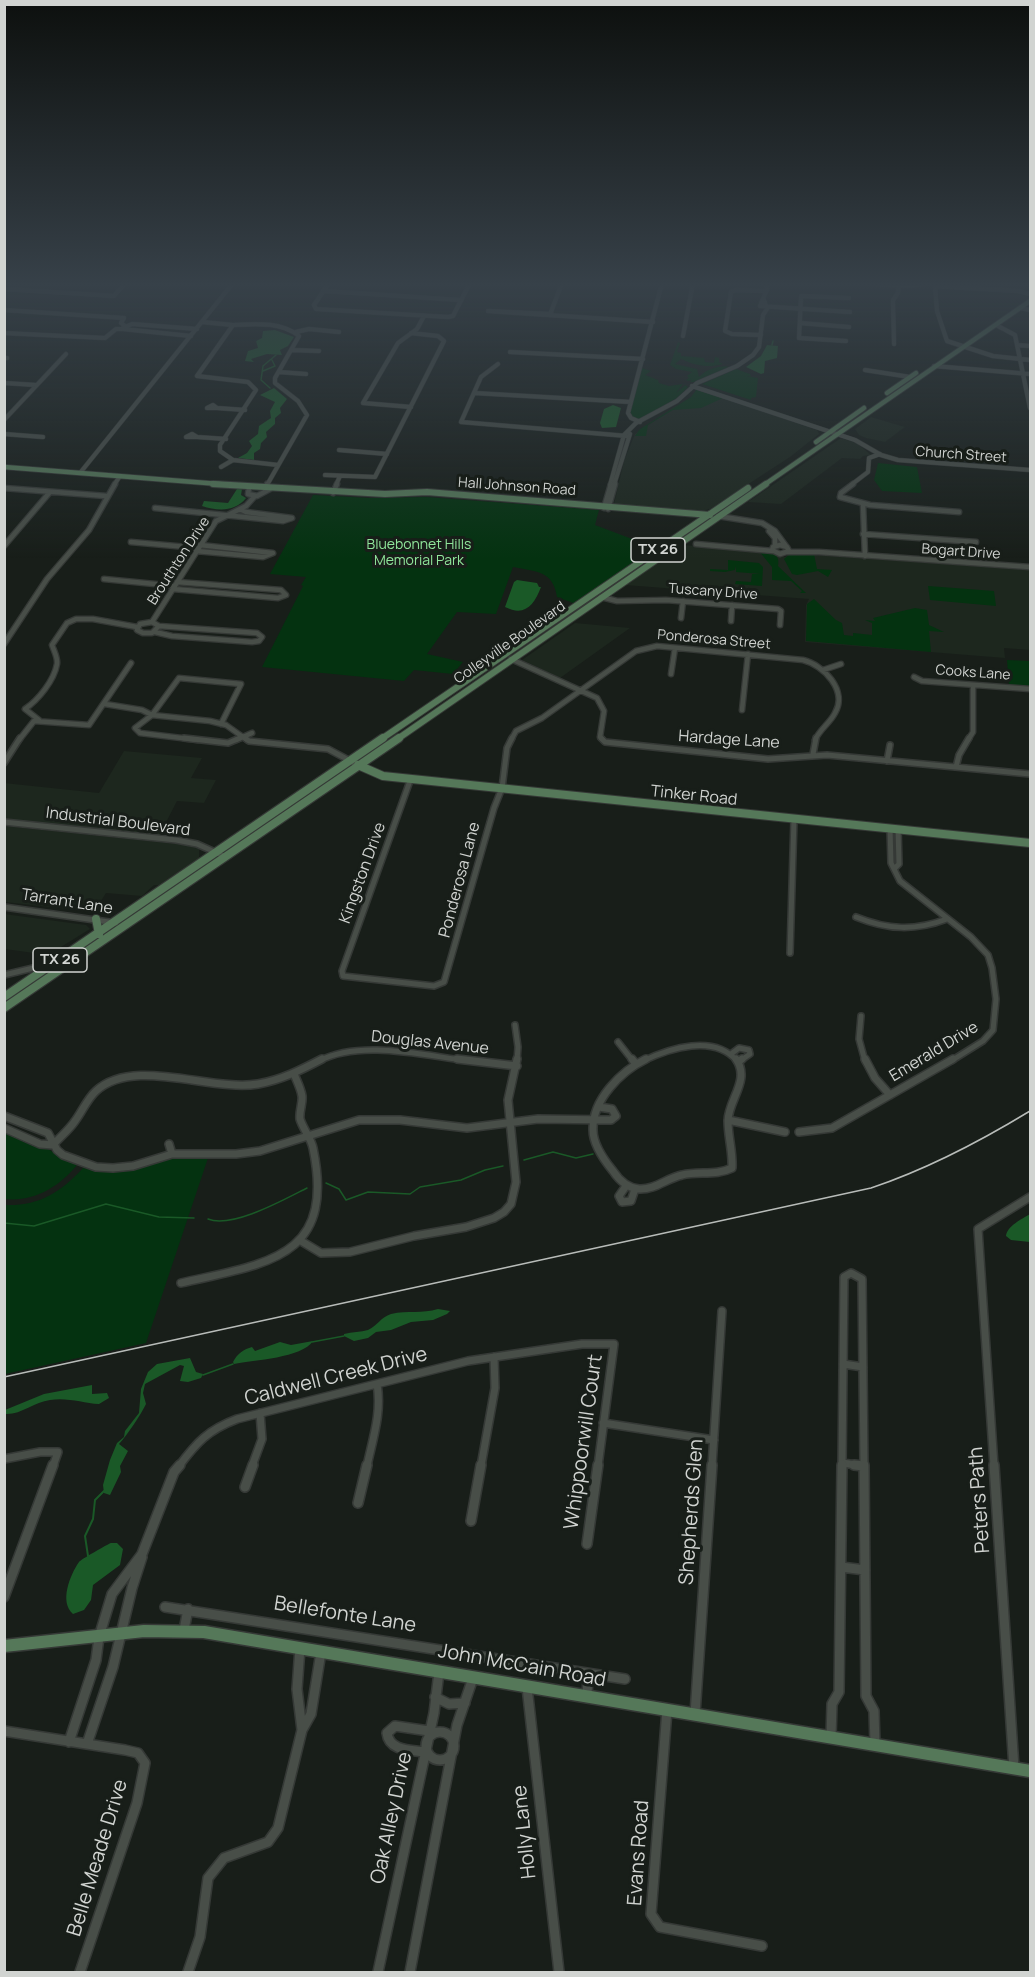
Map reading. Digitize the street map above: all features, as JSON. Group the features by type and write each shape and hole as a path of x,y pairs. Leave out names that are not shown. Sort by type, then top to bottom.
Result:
{"main road":[{"name":"Colleyville Boulevard","path":"836,432 913,375"},
{"name":"Colleyville Boulevard","path":"4,997 116,923 439,699 921,375"},
{"path":"910,377 917,380"},
{"name":"Hall Johnson Road","path":"4,467 333,492 385,494 427,492 650,509 712,517"},
{"name":"Hall Johnson Road","path":"234,485 268,488"},
{"name":"Hall Johnson Road","path":"606,507 712,517"},
{"path":"632,511 650,509"},
{"name":"Colleyville Boulevard","path":"4,1008 601,597 712,517"},
{"path":"594,594 601,597"},
{"path":"439,699 448,702"},
{"name":"Tinker Road","path":"358,765 384,776 1030,843"},
{"path":"96,919 99,934"},
{"name":"John McCain Road","path":"4,1646 184,1630 321,1651 1030,1771"}],"street":[{"path":"4,420 45,375"},
{"path":"80,473 158,375"},
{"path":"198,375 252,384 256,390 220,445 220,451 233,460 278,465"},
{"path":"268,488 278,465 307,415 306,407 301,402 275,383 278,375"},
{"path":"379,375 363,403 411,407"},
{"path":"325,475 375,477 427,375"},
{"path":"483,375 461,422 626,435"},
{"path":"638,375 629,416 640,422"},
{"path":"606,507 626,435 640,422 677,401 694,386 715,375"},
{"path":"899,375 910,377"},
{"path":"1023,375 1030,406"},
{"path":"4,383 36,385"},
{"name":"Church Street","path":"694,386 865,442 890,458 917,463 1030,470"},
{"path":"474,393 631,402"},
{"path":"217,408 245,410"},
{"path":"4,434 43,437"},
{"path":"197,437 225,439"},
{"path":"339,450 387,454"},
{"path":"881,454 869,458 867,473 840,494 845,499 863,504 959,512"},
{"path":"221,467 233,460"},
{"path":"4,644 42,585 89,530 106,496 120,476"},
{"path":"333,492 340,476"},
{"path":"4,488 106,496"},
{"path":"249,488 248,494 255,496"},
{"name":"Brouthton Drive","path":"152,622 216,521 249,504 255,496 264,495 268,488"},
{"path":"4,546 50,492"},
{"path":"863,504 865,556"},
{"path":"155,507 283,521 292,518 246,512 240,509"},
{"name":"Hall Johnson Road","path":"712,517 758,523 782,539 788,549"},
{"path":"774,548 775,534"},
{"path":"863,534 976,542"},
{"path":"782,539 790,546 807,552"},
{"path":"131,542 273,553 263,557 198,548"},
{"path":"696,544 788,549"},
{"path":"774,548 780,554 788,549"},
{"name":"Bogart Drive","path":"788,549 1030,567"},
{"path":"104,579 279,598 286,595 280,590 175,586"},
{"name":"Tuscany Drive","path":"601,597 778,609 781,611 780,625"},
{"path":"681,618 683,601"},
{"path":"731,621 732,605"},
{"path":"131,663 89,725 39,720 25,709 33,704 55,670 57,662 52,645 73,620 97,619 137,627 144,622 152,622 159,626 257,633 261,637 259,641 252,642 172,636 154,632 141,633 137,627"},
{"path":"154,632 159,626"},
{"name":"Ponderosa Street","path":"502,788 506,754 513,735 521,728 542,718 636,651 650,647 675,648 810,660 823,670"},
{"path":"671,674 675,648"},
{"path":"742,710 748,654"},
{"name":"Hardage Lane","path":"511,659 597,698 604,708 600,737 605,742 768,759 813,754 1030,774"},
{"path":"813,754 813,740 836,712 839,704 833,683 823,670 841,664"},
{"name":"Cooks Lane","path":"914,677 922,681 1030,689"},
{"path":"221,724 241,684 179,678 152,715 135,728 140,733 228,743 252,733"},
{"path":"956,767 959,756 973,732 974,686"},
{"path":"105,704 142,710 152,715 210,720 249,741 328,749 358,765"},
{"path":"5,761 28,726 39,720"},
{"path":"887,761 890,745"},
{"name":"Kingston Drive","path":"411,778 342,971 343,976 434,986 447,980"},
{"name":"Ponderosa Lane","path":"447,980 494,808 502,788"},
{"path":"790,953 794,819"},
{"name":"Industrial Boulevard","path":"4,822 177,840 197,844 226,857"},
{"name":"Emerald Drive","path":"799,1132 832,1128 967,1051 983,1041 993,1030 996,999 990,961 984,950 971,937 900,881 895,868 899,864 894,829"},
{"name":"Tarrant Lane","path":"4,907 96,919 124,927"},
{"path":"856,917 873,924 903,929 930,927 947,919"},
{"path":"4,975 55,963"},
{"path":"861,1016 859,1026 862,1055 872,1075 890,1095"},
{"path":"301,1241 309,1249 328,1254 468,1227 508,1209 514,1195 508,1101 510,1084 517,1066 520,1042 515,1025"},
{"path":"618,1042 636,1064"},
{"path":"703,1045 731,1054 738,1062 742,1076 728,1120 733,1154 733,1164 729,1170 690,1173 652,1188 635,1189 617,1178 597,1144 594,1121 601,1099 613,1085 636,1064 677,1047 703,1045"},
{"path":"731,1054 739,1048 748,1050 750,1054 738,1062"},
{"name":"Douglas Avenue","path":"53,1144 74,1123 96,1091 116,1080 135,1075 245,1085 268,1082 294,1074 332,1054 367,1049 517,1066"},
{"path":"181,1283 265,1264 301,1241 310,1227 317,1210 319,1192 316,1158 300,1118 302,1095 294,1074"},
{"path":"4,1116 48,1133 53,1144 63,1155 102,1168 133,1166 172,1154 236,1154 260,1151 343,1124 377,1119 467,1128 538,1119 611,1120 616,1116 612,1109 599,1107"},
{"path":"728,1120 785,1132"},
{"path":"4,1128 40,1144 53,1144"},
{"path":"169,1144 172,1154"},
{"path":"626,1185 619,1196 622,1202 631,1201 635,1189"},
{"name":"Peters Path","path":"1014,1768 978,1229 1030,1197"},
{"path":"831,1737 832,1704 839,1692 844,1277 851,1273 862,1279 866,1696 874,1711 875,1744"},
{"name":"Shepherds Glen","path":"695,1715 722,1311"},
{"name":"Caldwell Creek Drive","path":"69,1742 96,1660 99,1637 112,1594 142,1554 152,1534 169,1482 183,1458 197,1442 216,1427 260,1413 468,1361 582,1344 614,1344"},
{"name":"Whippoorwill Court","path":"587,1544 614,1344"},
{"path":"471,1521 495,1388 494,1357"},
{"path":"843,1364 863,1367"},
{"path":"358,1503 379,1413 380,1401 377,1384"},
{"path":"245,1488 262,1439 260,1413"},
{"path":"603,1423 714,1440"},
{"path":"4,1459 40,1452 58,1452 4,1597"},
{"path":"842,1463 864,1466"},
{"name":"Caldwell Creek Drive","path":"87,1744 112,1676 142,1554"},
{"path":"841,1567 865,1570"},
{"name":"Bellefonte Lane","path":"165,1607 625,1679"},
{"path":"184,1630 188,1609"},
{"path":"300,1648 297,1689 302,1730"},
{"path":"188,1972 200,1937 208,1878 224,1858 268,1842 278,1828 302,1730 310,1714 321,1651"},
{"name":"Oak Alley Drive","path":"378,1972 426,1748 439,1672"},
{"path":"586,1697 588,1674"},
{"path":"410,1972 457,1725 473,1678"},
{"name":"Holly Lane","path":"527,1687 559,1972"},
{"path":"435,1697 455,1705 465,1703"},
{"name":"Evans Road","path":"667,1710 651,1914 660,1927 762,1946"},
{"path":"426,1748 392,1745 388,1741 387,1733 395,1726 429,1731"},
{"name":"Belle Meade Drive","path":"4,1731 16,1731 138,1753 145,1763 137,1803 80,1972"},
{"path":"444,1731 451,1736 453,1749 444,1760 435,1759 426,1748 435,1732 444,1731"}],"shaded area":[{"path":"274,388 287,399 280,408 281,413 275,418 275,424 266,432 267,437 261,443 260,449 254,453 254,460 238,458 247,453 252,446 249,441 258,434 259,426 271,418 270,411 275,402 260,395"},
{"path":"721,397 817,430 819,434 790,457 710,509 699,512 614,504 624,461 635,434 676,406 691,408"},
{"path":"613,405 621,408 616,427 602,428 600,423 604,409"},
{"path":"871,417 905,427 885,442 859,435 855,429"},
{"path":"841,438 857,443 871,455 860,459 842,458 781,504 748,502"},
{"path":"237,489 242,489 241,495 246,498 237,506 214,509 202,506 204,501 228,503"},
{"path":"682,545 760,551 785,557 814,555 1030,570 1030,650 1004,648 1005,658 805,642 806,605 809,599 625,585"},
{"path":"517,580 537,583 541,587 532,604 518,611 505,607 514,582"},
{"path":"575,623 630,628 560,678 522,660"},
{"path":"124,751 202,758 191,778 216,780 204,803 177,801 159,836 5,820 4,783 99,793"},
{"path":"5,826 186,845 199,849 199,858 159,885 154,885 142,896 106,893 94,912 5,902"},
{"path":"4,914 86,925 90,929 48,955 5,949"},
{"path":"1030,1214 1030,1242 1011,1240 1006,1236 1012,1226"},
{"path":"438,1309 450,1311 433,1320 411,1322 391,1330 376,1332 368,1338 354,1341 344,1336 344,1334 368,1330 391,1314"},
{"path":"313,1341 307,1347 288,1355 234,1364 233,1362 241,1352 252,1347 255,1351 280,1342 291,1345"},
{"path":"190,1358 196,1372 203,1374 201,1378 188,1382 180,1381 184,1366 180,1365 145,1384 143,1393 146,1404 134,1425 119,1444 128,1451 120,1466 121,1472 110,1495 104,1493 103,1485 110,1460 117,1443 124,1437 125,1431 139,1413 141,1389 148,1372 157,1364"},
{"path":"92,1385 92,1394 107,1393 109,1398 99,1404 56,1399 38,1403 17,1413 5,1414 5,1410 44,1394"},
{"path":"111,1543 117,1543 123,1549 120,1565 93,1585 91,1600 84,1610 73,1614 69,1609 66,1596 69,1581 76,1567 79,1562"}],"green space":[{"path":"640,375 646,375 669,386 683,384 676,393 685,385 688,387 677,398 639,420 633,418 630,412"},
{"path":"710,375 694,382 686,380 689,378 687,376"},
{"path":"722,375 751,375 747,376 758,378 756,397 751,400 702,384"},
{"path":"697,389 723,398 701,408 673,410 648,425 646,436 635,436 640,429 691,397"},
{"path":"878,463 917,467 922,493 882,491 874,480"},
{"name":"Bluebonnet Hills Memorial Park","path":"313,495 370,498 426,497 599,510 595,525 656,548 576,604 557,597 552,582 542,574 513,567 496,614 457,612 427,654 463,662 453,674 414,670 404,681 262,667 306,577 270,574"},
{"path":"764,550 777,556 778,566 806,593 800,593 802,591 791,581 772,580 772,567 759,551 744,551"},
{"path":"791,553 814,554 817,569 832,570 828,577 818,571 792,574 784,559"},
{"path":"728,560 759,563 763,567 762,586 735,584 736,581 751,582 752,574 761,574 736,572 736,566 735,570 725,572 710,571 710,569 728,570"},
{"path":"928,586 994,591 996,606 930,600"},
{"path":"814,599 842,623 844,635 853,636 853,633 872,635 872,623 865,620 875,621 873,618 915,608 927,610 929,625 944,632 929,631 931,652 806,641 807,604"},
{"path":"1007,660 1030,661 1030,688 1009,686"},
{"path":"5,1131 20,1134 77,1165 62,1180 45,1191 26,1198 5,1199"},
{"path":"209,1155 146,1343 5,1374 5,1205 28,1203 48,1196 66,1184 83,1168 119,1170 176,1157"}],"waterway":[{"path":"262,375 261,380 270,388"},
{"path":"524,1160 553,1152 576,1158 593,1154"},
{"path":"326,1183 339,1189 346,1200 368,1192 410,1194 420,1187 461,1180 485,1170 503,1166"},
{"path":"208,1219 218,1221 244,1216 307,1188"},
{"path":"4,1223 34,1226 106,1204 159,1217 194,1218"},
{"path":"312,1342 344,1336"},
{"path":"203,1375 233,1364"},
{"path":"88,1556 85,1536 93,1519 95,1500 104,1491"}],"railway":[{"path":"4,1377 871,1188 953,1154 1030,1111"}]}
